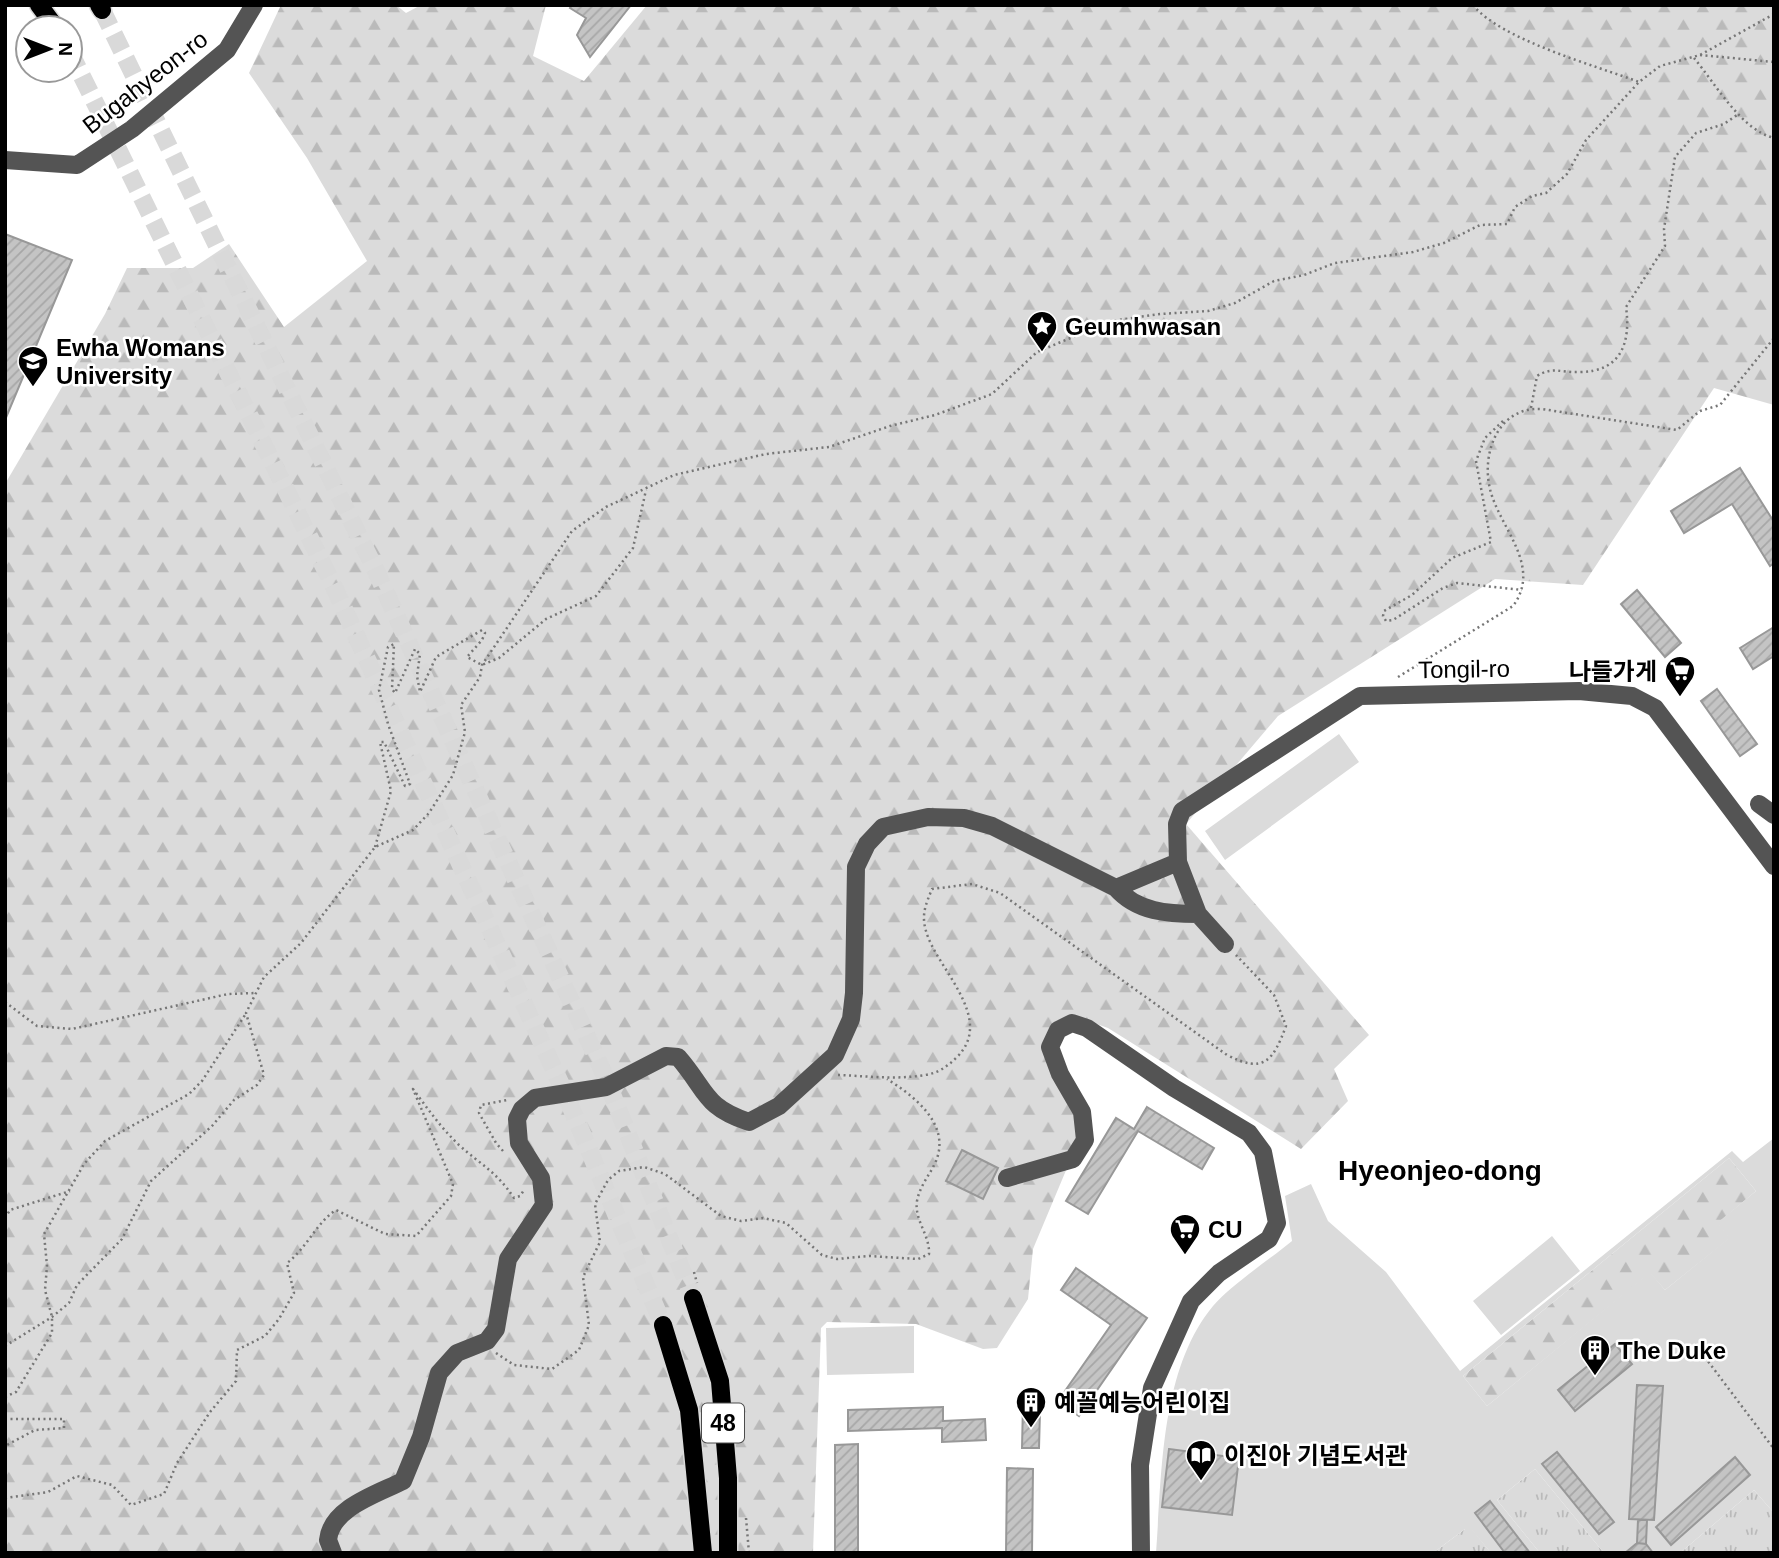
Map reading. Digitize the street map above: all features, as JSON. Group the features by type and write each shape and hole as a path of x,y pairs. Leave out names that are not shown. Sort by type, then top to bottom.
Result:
{"main road":[{"name":"48","path":"693,1297 720,1381 728,1478 728,1553"},
{"name":"48","path":"663,1325 689,1410 703,1553"}],"street":[{"name":"Bugahyeon-ro","path":"5,160 77,165 132,129 227,50 254,5"},
{"name":"Tongil-ro","path":"1178,862 1177,824 1182,811 1360,696 1578,691 1632,696 1655,708 1774,866"},
{"path":"1759,804 1774,815"},
{"path":"333,1553 328,1540 335,1521 352,1507 403,1481 421,1437 439,1373 457,1353 484,1343 496,1329 508,1259 544,1205 541,1178 519,1143 517,1119 522,1109 535,1098 606,1087 666,1056 678,1057 703,1094 719,1111 749,1122 779,1106 835,1055 851,1019 856,867 867,844 883,827 928,817 964,818 992,826 1116,888 1125,898 1166,914 1198,914"},
{"path":"1116,888 1178,862 1198,914 1225,944"},
{"path":"1007,1178 1073,1159 1086,1140 1082,1112 1060,1074 1050,1047 1058,1030 1072,1023 1087,1028 1249,1133 1263,1152 1277,1223 1269,1239 1219,1273 1191,1301 1152,1388 1140,1465 1141,1553"}],"path":[{"path":"1473,5 1480,13 1534,43 1640,82"},
{"path":"375,847 413,830 429,813 453,775 465,732 461,705 480,677 482,665 572,531 606,507 674,475 766,454 829,447 890,426 935,415 992,394 1037,352 1101,324 1160,314 1208,311 1235,303 1273,281 1304,275 1335,263 1413,252 1444,243 1480,225 1507,224 1515,207 1532,196 1546,193 1567,174 1586,141 1611,110 1660,66 1700,55 1774,14"},
{"path":"1700,55 1774,62"},
{"path":"1693,57 1738,115 1765,136 1774,138"},
{"path":"1531,408 1536,376 1549,368 1580,373 1606,367 1626,347 1626,307 1665,246 1664,229 1675,157 1696,133 1724,124 1738,115"},
{"path":"1522,590 1457,583 1443,587 1393,620 1386,621 1382,616 1384,611 1412,595 1452,558 1491,542 1476,461 1485,438 1497,423 1531,408 1676,430 1700,411 1720,405 1774,338"},
{"path":"1383,695 1391,682 1513,606 1522,590 1522,567 1517,545 1494,502 1489,474 1492,439 1506,419"},
{"path":"482,665 499,658 546,619 596,596 633,548 646,488"},
{"path":"5,1397 16,1392 52,1333 52,1317 45,1290 47,1266 44,1234 84,1164 105,1141 189,1094 202,1081 246,1013 264,977 301,943 375,847 391,791 380,743 384,742 405,786 410,784 388,724 379,690 388,647 394,644 392,689 395,693 415,649 420,654 417,676 420,692 436,657 482,630 485,633 482,640 467,657 482,665"},
{"path":"814,1075 887,1079 926,1075 946,1068 962,1052 967,1040 969,1011 926,931 923,910 932,889 972,884 1000,894 1227,1055 1247,1066 1266,1062 1277,1050 1286,1026 1274,995 1225,944"},
{"path":"5,1002 37,1026 72,1028 228,993 256,993"},
{"path":"5,1346 52,1317 69,1303 76,1286 122,1239 151,1181 212,1126 234,1100 257,1085 264,1075 246,1013"},
{"path":"484,1343 514,1365 540,1369 552,1368 579,1350 589,1325 583,1277 600,1242 595,1204 608,1180 619,1171 644,1167 665,1174 721,1216 741,1221 763,1218 786,1223 822,1255 837,1259 869,1256 918,1259 929,1254 930,1244 920,1223 917,1203 924,1180 937,1159 938,1136 925,1107 887,1079"},
{"path":"5,1498 48,1492 77,1476 112,1485 131,1505 164,1494 177,1463 210,1412 236,1381 237,1350 265,1336 279,1319 294,1293 287,1263 301,1253 328,1216 336,1210 385,1234 416,1236 451,1196 453,1184 413,1089 436,1121 461,1147 501,1178 514,1198 520,1196 527,1184"},
{"path":"504,1151 481,1121 481,1105 535,1098"},
{"path":"5,1218 10,1210 70,1191"},
{"path":"1696,1345 1774,1449"},
{"path":"5,1419 64,1419 64,1428 35,1430 5,1446"}],"green space":[{"path":"281,5 396,5 406,13 421,5 546,5 533,56 584,81 647,5 1774,5 1774,405 1714,388 1583,585 1495,579 1278,716 1186,824 1369,1035 1334,1069 1348,1101 1301,1149 1108,1028 1071,1015 1056,1021 1045,1047 1077,1113 1080,1137 1033,1249 1028,1299 997,1348 983,1349 916,1324 827,1322 821,1328 813,1553 5,1553 5,484 105,314 127,268 193,268 229,244 284,327 367,261 307,158 249,73"},
{"path":"1339,734 1359,762 1225,860 1205,831"},
{"path":"1774,1138 1774,1513 1754,1490 1680,1553 1604,1553 1535,1469 1497,1500 1540,1553 1491,1553 1471,1529 1465,1529 1433,1553 1156,1553 1167,1424 1173,1391 1183,1360 1196,1332 1213,1306 1240,1281 1292,1241 1285,1196 1311,1184 1328,1221 1386,1272 1460,1371 1732,1151 1743,1162","holes":["1729,1158 1756,1191 1717,1223 1729,1238 1665,1290 1650,1272 1487,1406 1463,1376"]},
{"path":"1729,1158 1756,1191 1718,1223 1730,1238 1665,1290 1650,1273 1487,1406 1463,1376"},
{"path":"1552,1236 1580,1271 1501,1335 1473,1301"},
{"path":"914,1326 914,1373 827,1375 826,1328"},
{"path":"1535,1469 1604,1553 1540,1553 1497,1500"},
{"path":"1754,1490 1774,1513 1774,1550 1770,1553 1680,1553"},
{"path":"1471,1528 1491,1553 1433,1553 1465,1529"}],"building":[{"path":"572,5 631,5 590,57 577,35 586,18 570,8"},
{"path":"5,234 72,260 5,420"},
{"path":"1740,468 1774,522 1774,563 1770,566 1732,504 1684,533 1671,511"},
{"path":"1637,590 1681,643 1665,657 1621,604"},
{"path":"1774,627 1774,656 1753,669 1740,648"},
{"path":"1717,689 1757,744 1740,756 1701,701"},
{"path":"1147,1107 1214,1148 1202,1169 1138,1131 1088,1214 1066,1201 1116,1118 1134,1129"},
{"path":"962,1150 998,1168 983,1199 946,1181"},
{"path":"1076,1268 1147,1318 1079,1416 1058,1401 1111,1325 1061,1290"},
{"name":"The Duke","path":"1615,1344 1632,1364 1575,1411 1558,1390"},
{"path":"1637,1385 1663,1386 1654,1520 1629,1519"},
{"name":"예꼴예능어린이집","path":"1023,1404 1040,1411 1039,1448 1022,1448"},
{"path":"943,1407 943,1421 985,1419 986,1440 942,1442 942,1428 848,1431 848,1410"},
{"path":"858,1444 858,1553 835,1553 835,1445"},
{"name":"이진아 기념도서관","path":"1169,1449 1239,1458 1232,1515 1162,1507"},
{"path":"1557,1452 1614,1522 1599,1534 1542,1464"},
{"path":"1735,1457 1750,1475 1671,1545 1656,1527"},
{"path":"1007,1468 1033,1469 1032,1553 1006,1553"},
{"path":"1490,1501 1530,1553 1505,1553 1475,1513"},
{"path":"1638,1520 1647,1520 1646,1544 1637,1543"},
{"path":"1637,1543 1646,1544 1653,1553 1625,1553"}],"tunnel":[{"path":"102,10 376,571 604,1074 693,1298"},
{"path":"84,80 334,587 567,1098 663,1325"}],"place":[{"name":"Geumhwasan","path":"1042,353"},
{"name":"Ewha Womans University","path":"33,388"},
{"name":"나들가게","path":"1680,698"},
{"name":"CU","path":"1185,1256"},
{"name":"The Duke","path":"1595,1377"},
{"name":"예꼴예능어린이집","path":"1031,1429"},
{"name":"이진아 기념도서관","path":"1201,1482"}],"district":[{"name":"Hyeonjeo-dong","path":"1440,1170"}]}
